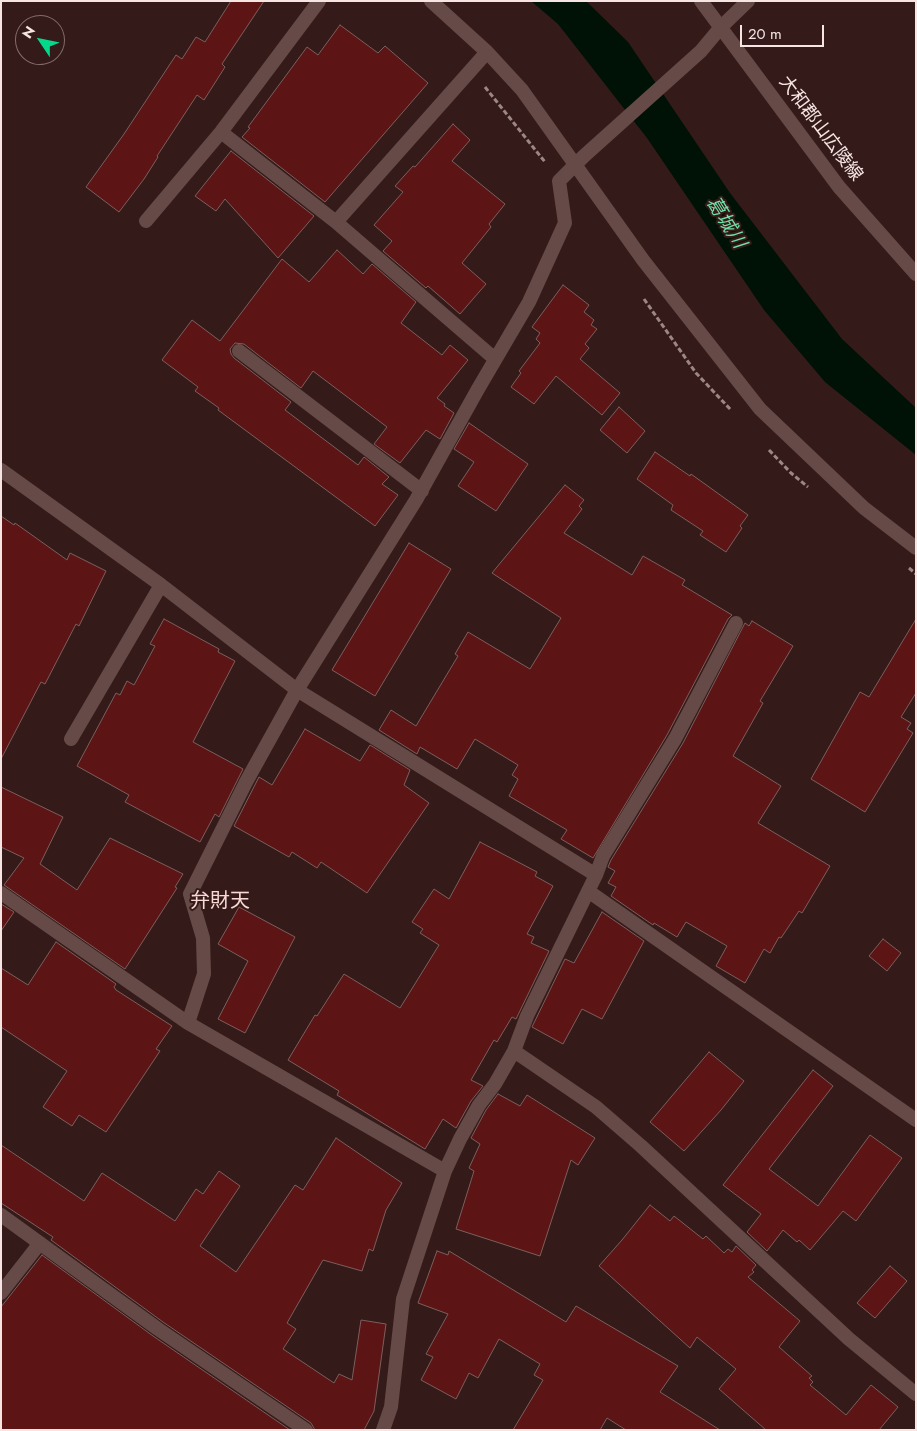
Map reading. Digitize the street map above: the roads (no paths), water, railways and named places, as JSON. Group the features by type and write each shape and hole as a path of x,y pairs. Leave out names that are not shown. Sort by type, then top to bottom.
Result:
{"street":[{"path":"146,221 221,132 318,1"},
{"path":"431,1 487,52 522,90 580,160 643,260 760,409 864,508 916,548"},
{"name":"大和郡山広陵線","path":"701,1 839,187 916,274"},
{"path":"188,1023 204,974 203,938 190,894 246,782 297,690 422,491 529,302 565,223 559,181 701,51 721,27 748,1"},
{"path":"336,222 487,52"},
{"path":"221,132 336,222 496,359"},
{"path":"239,351 422,491"},
{"path":"1,470 160,585 297,690 596,875"},
{"path":"72,739 160,585"},
{"path":"383,1430 391,1407 403,1299 446,1171 460,1139 479,1105 495,1084 514,1051 527,1016 596,875 603,856 676,739 736,623"},
{"path":"588,891 916,1120"},
{"path":"1,892 188,1023 446,1171"},
{"path":"514,1051 596,1107 641,1146 849,1339 916,1394"},
{"path":"1,1215 158,1329 306,1430"},
{"path":"1,1293 40,1243"}],"water":[{"name":"葛城川","path":"531,1 586,1 628,42 730,193 842,339 916,408 916,455 825,382 764,310 647,138 558,24"}],"district":[{"name":"弁財天","path":"220,902"}]}
